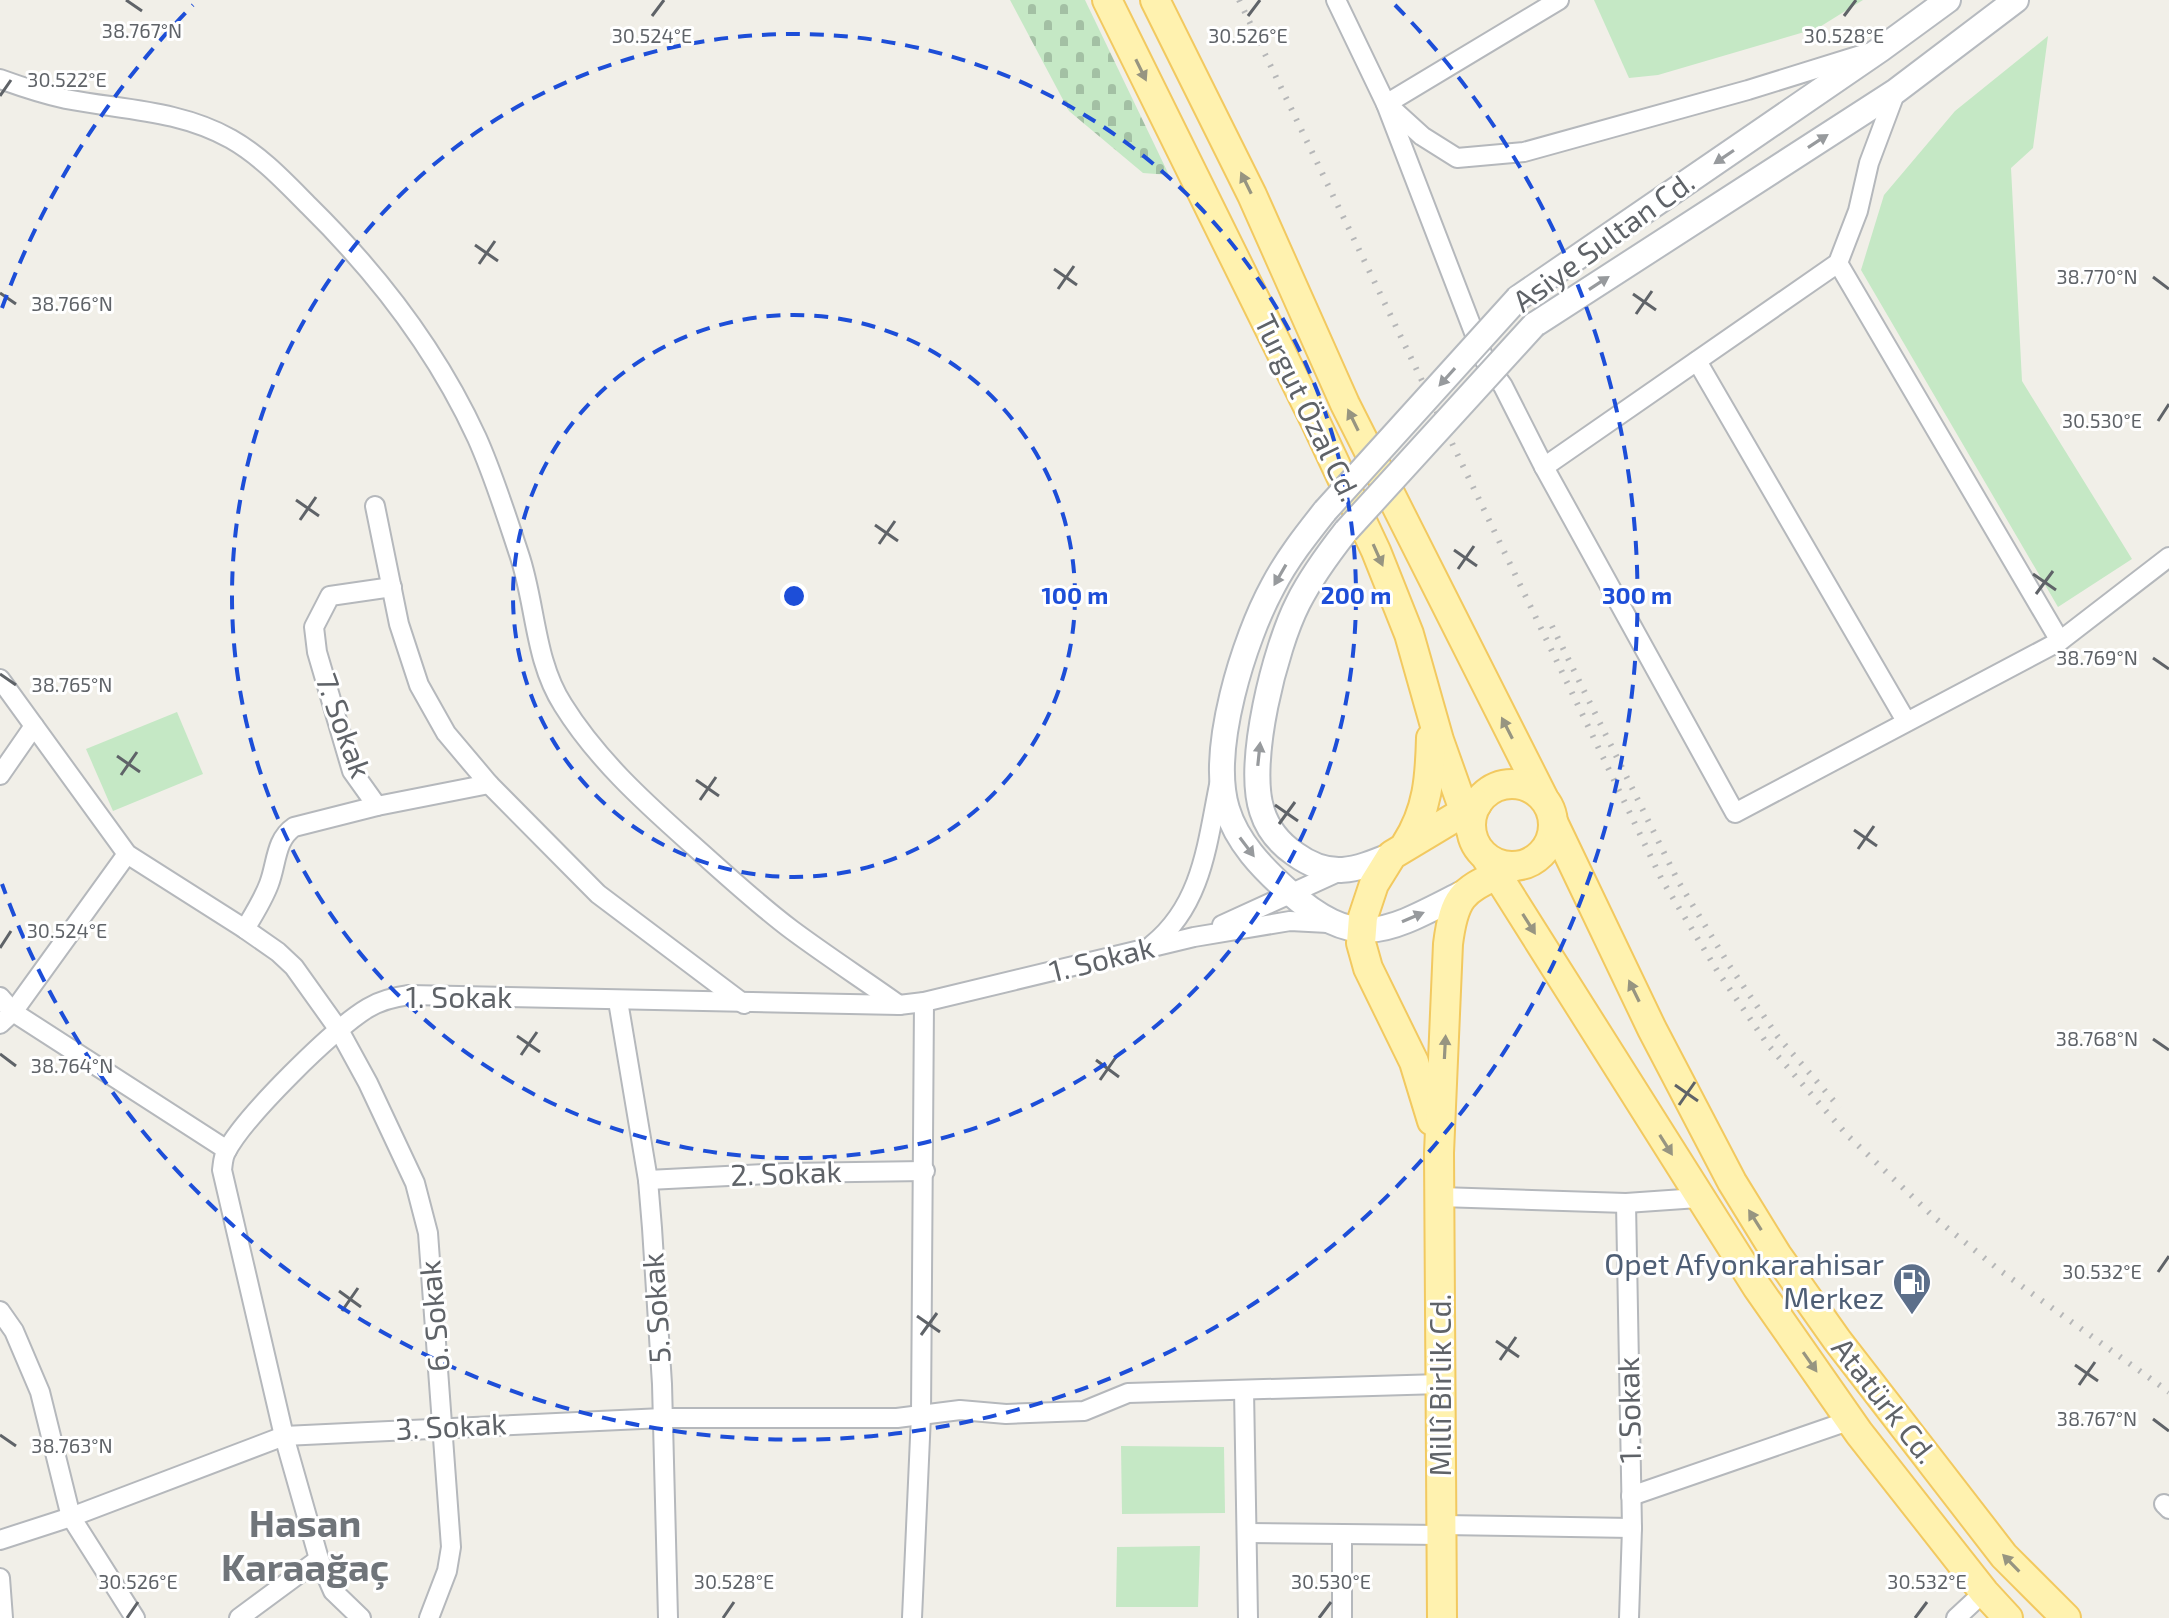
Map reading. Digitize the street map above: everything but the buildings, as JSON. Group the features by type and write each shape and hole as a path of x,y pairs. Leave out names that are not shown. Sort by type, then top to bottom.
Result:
{"main road":[{"name":"Turgut Özal Cd.","path":"1107,0 1376,551 1409,634 1431,710 1470,815"},
{"name":"Turgut Özal Cd.","path":"1155,0 1252,195 1345,404 1543,797"},
{"name":"Asiye Sultan Cd.","path":"1348,927 1298,901 1270,874 1240,838 1226,807 1222,771 1229,715 1238,677 1261,610 1287,562 1325,511 1518,298 1948,0"},
{"name":"Asiye Sultan Cd.","path":"1338,872 1325,870 1301,858 1275,836 1261,809 1257,774 1277,658 1285,632 1311,579 1346,531 1534,325 1896,91 2016,0"},
{"path":"1348,927 1420,820 1429,789 1431,710"},
{"path":"1338,872 1370,864 1470,815 1492,789 1504,784 1531,788 1543,797 1554,824 1546,850 1525,865 1499,867 1463,893 1381,929 1348,927"},
{"path":"1470,815 1477,849 1499,867"},
{"name":"Atatürk Cd.","path":"1554,824 1659,1043 1732,1182 1777,1255 1837,1340 2004,1556 2066,1618"},
{"name":"Atatürk Cd.","path":"1499,867 1698,1198 1757,1287 1851,1420 1984,1592 2008,1618"},
{"name":"Millî Birlik Cd.","path":"1442,1618 1439,1153 1448,944 1450,927 1463,893"},
{"name":"Millî Birlik Cd.","path":"1348,927 1414,1062 1425,1091 1439,1153"}],"street":[{"path":"1336,0 1386,104 1485,361 1503,386 1544,467 1735,813 2060,641 2169,557"},
{"path":"1386,104 1559,0"},
{"path":"1386,104 1422,136 1457,158 1524,152 1748,90 1881,49"},
{"path":"0,79 67,99 149,110 196,122 232,139 262,160 339,235 392,297 442,374 476,436 499,491 523,565 542,655 560,701 589,744 655,811 726,875 790,928 899,1005"},
{"path":"1544,467 1838,263 1858,211 1869,163 1896,91"},
{"path":"1838,263 2060,641"},
{"path":"1697,361 1906,721"},
{"path":"375,506 399,624 419,685 446,733 489,784 598,894 744,1004"},
{"name":"7. Sokak","path":"392,587 330,596 314,627 328,695 352,771 377,806 489,784"},
{"path":"0,679 127,854 6,1018"},
{"path":"0,775 34,726"},
{"path":"1147,949 1174,924 1194,892 1205,857 1222,771"},
{"path":"245,929 270,882 284,834 294,827 377,806"},
{"name":"6. Sokak","path":"127,854 245,929 294,967 339,1030 385,1115 415,1183 423,1209 432,1267 451,1547 447,1571 429,1618"},
{"path":"1298,901 1308,873 1301,858"},
{"path":"1194,937 1298,901 1338,872"},
{"path":"1194,937 1298,901"},
{"name":"1. Sokak","path":"227,1150 269,1099 339,1030 367,1008 392,997 899,1005 924,1002 1194,937"},
{"path":"0,997 6,1018 227,1150 223,1181 284,1436 319,1559 333,1591 361,1618"},
{"name":"5. Sokak","path":"618,1001 648,1180 663,1418 668,1618"},
{"path":"912,1618 921,1415 924,1002"},
{"name":"2. Sokak","path":"648,1180 786,1173 925,1171"},
{"path":"1440,1197 1626,1203 1698,1198"},
{"name":"1. Sokak","path":"1626,1203 1632,1528 1629,1618"},
{"path":"0,1311 14,1331 40,1392 71,1517 135,1618"},
{"name":"3. Sokak","path":"0,1540 71,1517 284,1436 663,1418 897,1418 960,1410 1006,1414 1084,1411 1128,1393 1441,1384"},
{"path":"1244,1390 1248,1618"},
{"path":"1631,1496 1851,1420"},
{"path":"1247,1533 1632,1528"},
{"path":"1342,1534 1342,1618"},
{"path":"239,1618 319,1559"},
{"path":"0,1578 3,1618"},
{"path":"1956,1618 1984,1592"}],"green space":[{"path":"1010,0 1085,0 1169,175 1143,173 1069,111"},
{"path":"1594,0 1863,0 1818,28 1658,75 1629,78"},
{"path":"2048,36 2033,148 2011,168 2022,381 2132,559 2058,607 1861,270 1884,195 1955,111"},
{"path":"177,712 203,774 113,811 86,749"},
{"path":"1121,1446 1224,1447 1225,1513 1122,1514"},
{"path":"1200,1546 1198,1607 1116,1607 1117,1547"}],"railway":[{"path":"1239,0 1662,880 1718,972 1768,1045 1848,1136 1935,1218 1998,1269 2169,1392"},
{"path":"1552,626 1678,881 1778,1037 1840,1108"}],"place":[{"name":"Opet Afyonkarahisar Merkez","path":"1912,1316"}],"district":[{"name":"Hasan Karaağaç","path":"305,1546"}]}
